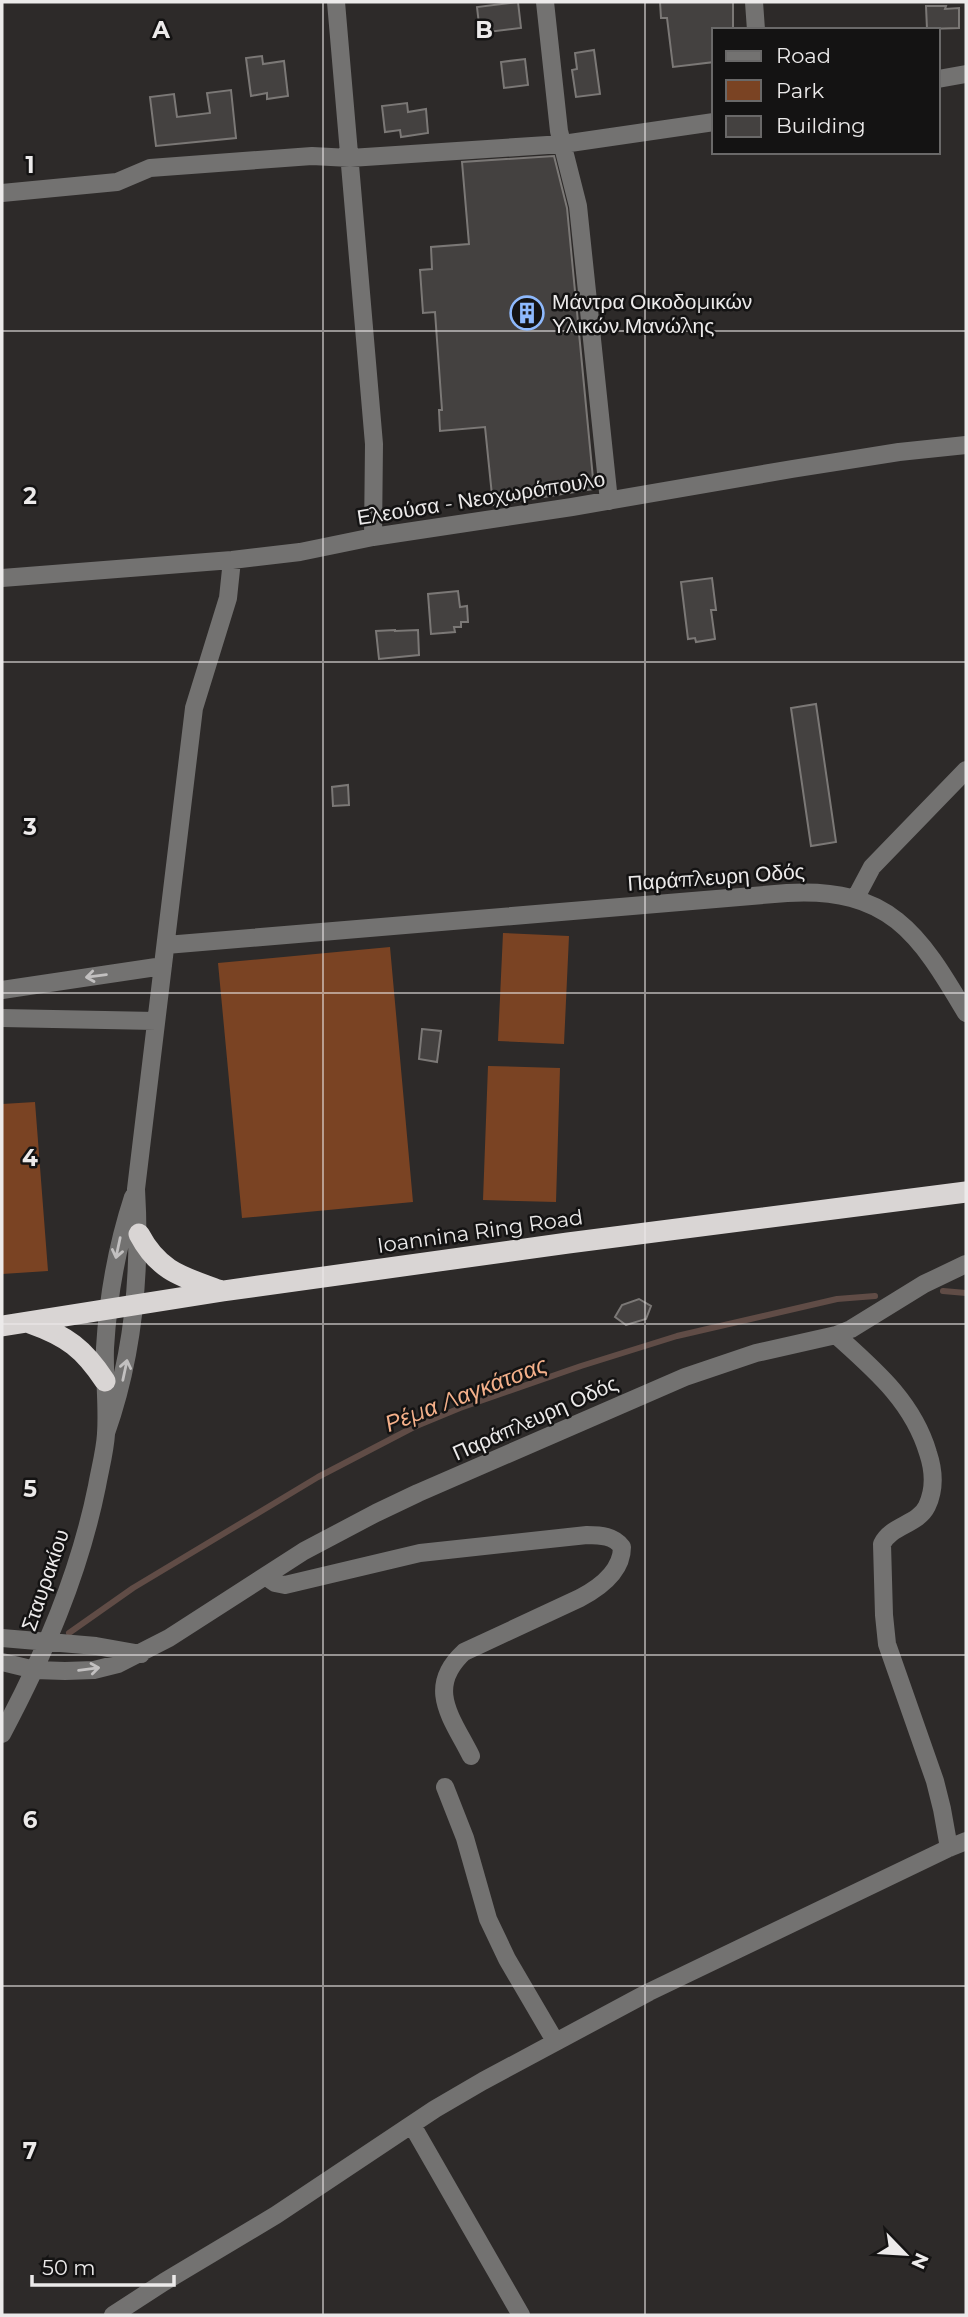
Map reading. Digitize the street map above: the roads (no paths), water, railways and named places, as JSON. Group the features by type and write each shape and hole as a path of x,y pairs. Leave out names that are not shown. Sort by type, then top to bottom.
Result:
{"highway":[{"name":"Ioannina Ring Road","path":"2,1326 568,1243 966,1192"},
{"path":"139,1234 152,1255 169,1270 223,1292"},
{"path":"28,1322 57,1334 80,1348 105,1381"}],"street":[{"path":"336,2 374,444 373,537"},
{"path":"545,2 559,131 578,206 609,500"},
{"path":"754,2 756,28"},
{"path":"940,79 966,74"},
{"path":"2,192 117,182 150,168 313,156 350,158 563,144 712,122"},
{"name":"Ελεούσα - Νεοχωρόπουλο","path":"2,578 300,552 373,537 819,465 966,445"},
{"path":"106,1433 124,1377 135,1305 139,1234 136,1189 194,708 228,598 232,560"},
{"path":"855,899 867,873 966,770"},
{"name":"Παράπλευρη Οδός","path":"166,945 787,892 821,892 855,899 891,915 914,934 936,963 966,1013"},
{"path":"2,990 163,966"},
{"path":"2,1018 156,1021"},
{"path":"106,1433 105,1347 109,1310 119,1243 136,1189"},
{"name":"Παράπλευρη Οδός","path":"2,1662 35,1670 65,1671 94,1670 118,1664 190,1626 304,1551 376,1513 685,1377 756,1353 836,1335 942,1274 966,1264"},
{"path":"113,2315 164,2281 276,2215 435,2109 555,2041 649,1992 958,1844 898,1679 887,1643 884,1615 882,1544 888,1535 918,1517 925,1509 933,1486 932,1465 918,1425 896,1392 877,1371 836,1335"},
{"name":"Σταυρακίου","path":"2,1734 64,1605 84,1541 106,1433"},
{"path":"265,1576 275,1583 285,1585 420,1553 587,1535 606,1536 618,1541 622,1547 622,1556 612,1573 598,1587 464,1652 452,1663 445,1676 444,1699 471,1756"},
{"path":"2,1638 96,1646 141,1654"},
{"path":"445,1787 465,1838 488,1919 507,1959 555,2041"},
{"path":"412,2125 521,2315"}],"waterway":[{"name":"Ρέμα Λαγκάτσας","path":"943,1291 966,1293"},
{"name":"Ρέμα Λαγκάτσας","path":"69,1633 133,1588 318,1477 414,1427 581,1366 677,1336 837,1299 875,1296"}],"place":[{"name":"Μάντρα Οικοδομικών Υλικών Μανώλης","path":"527,313"}]}
